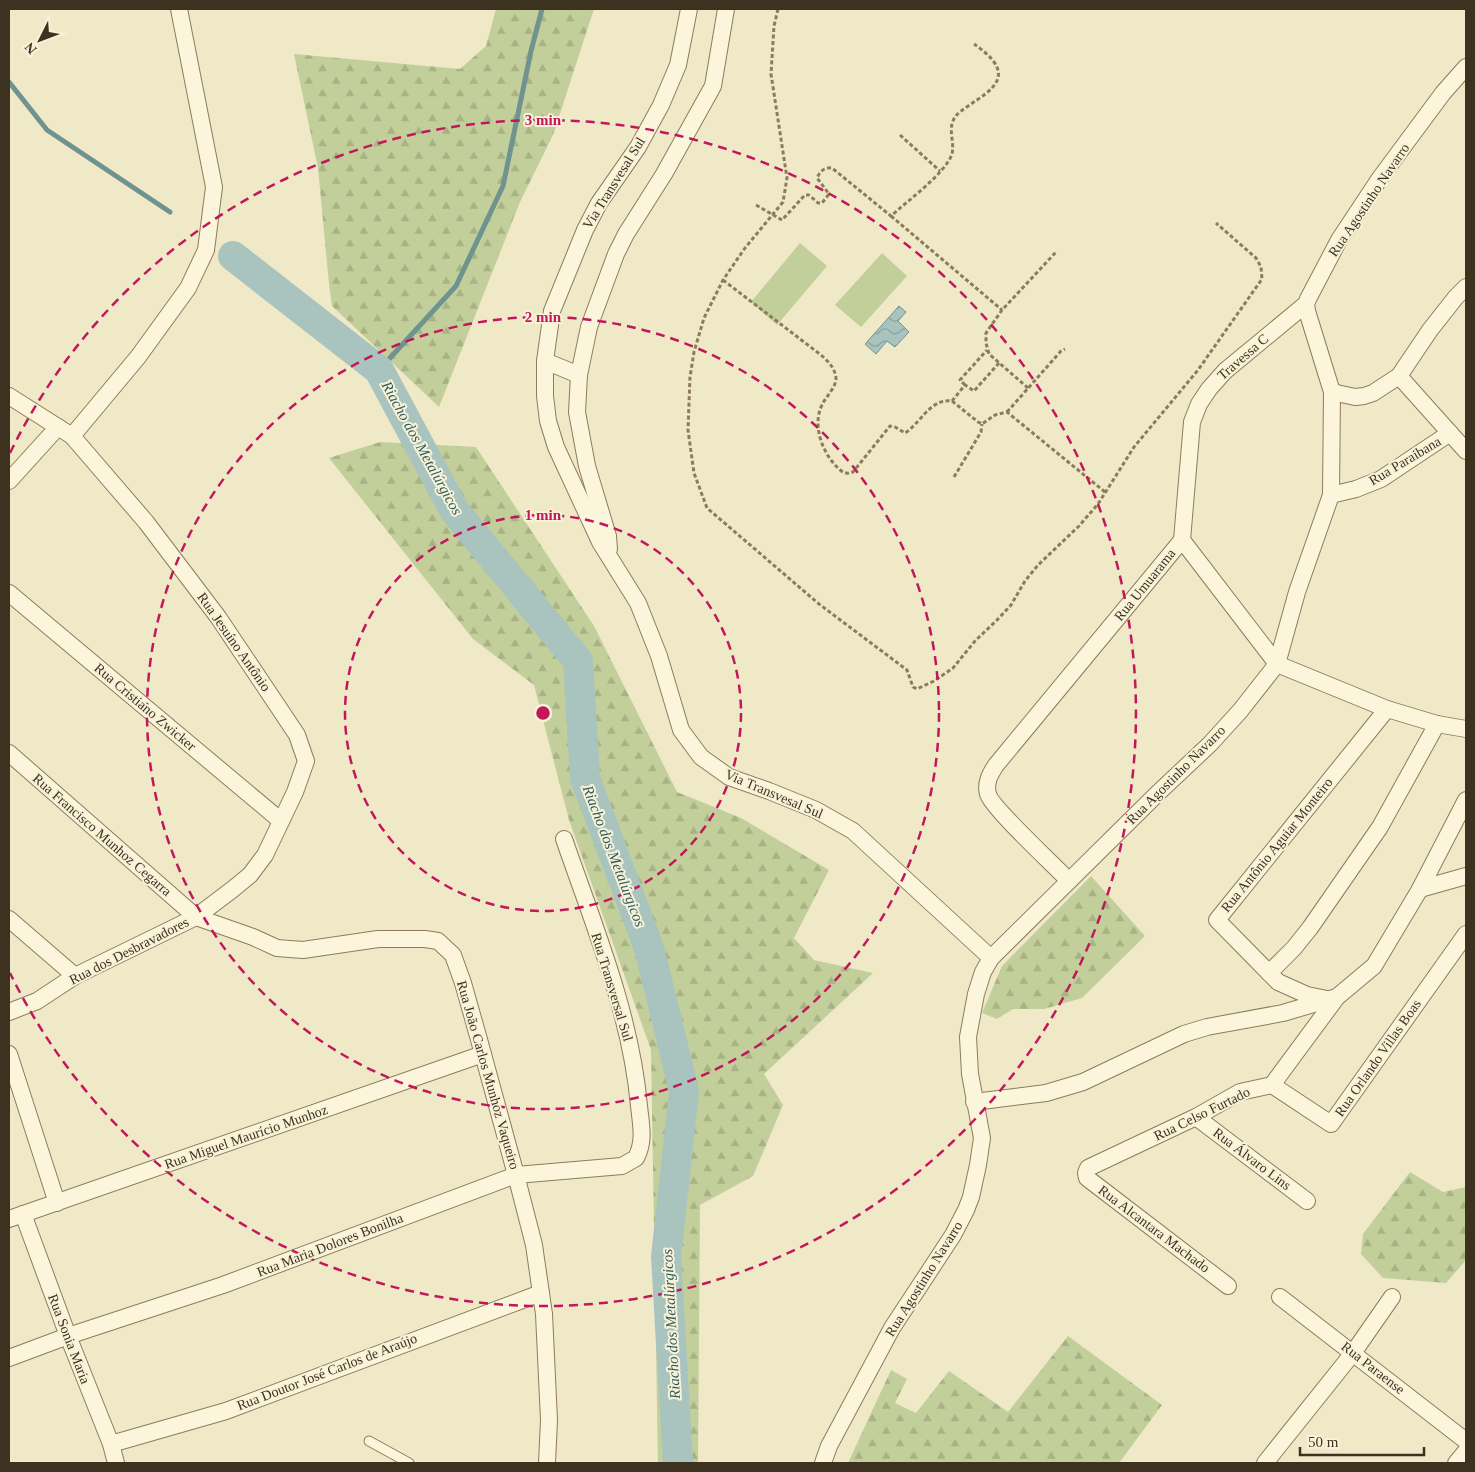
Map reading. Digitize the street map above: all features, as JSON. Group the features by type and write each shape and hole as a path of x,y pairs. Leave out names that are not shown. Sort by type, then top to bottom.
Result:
{"street":[{"path":"9,481 65,432 138,357 188,288 206,250 214,187 179,9"},
{"name":"Via Transvesal Sul","path":"689,9 678,65 661,105 638,147 599,203 572,258 552,311 545,361 545,396 548,421 556,447 600,542 638,603 659,656 681,730 701,757 728,778 769,790 816,810 853,831 992,958"},
{"name":"Via Transvesal Sul","path":"609,556 608,536 587,466 577,412 579,375 589,327 616,254 713,86 726,9"},
{"name":"Rua Agostinho Navarro","path":"823,1463 829,1446 892,1328 953,1235 966,1210 978,1165 982,1138 970,1074 968,1037 983,972 992,958 1069,880 1210,744 1240,711 1277,664 1297,592 1331,495 1332,392 1306,304 1339,240 1380,178 1442,94 1466,66"},
{"path":"1332,392 1355,397 1364,396 1373,393 1399,376 1430,330 1466,287"},
{"name":"Travessa C","path":"1182,540 1192,422 1199,404 1225,371 1306,304"},
{"path":"545,361 579,375"},
{"name":"Rua Paraibana","path":"1399,376 1466,451"},
{"name":"Rua Jesuíno Antônio","path":"9,396 65,432 146,522 218,617 297,735 306,761 295,792 265,855 250,875 196,917"},
{"name":"Rua Paraibana","path":"1331,495 1356,489 1381,479 1450,433"},
{"name":"Rua Umuarama","path":"1069,880 1000,811 988,796 986,786 989,776 996,765 1182,540 1277,664"},
{"name":"Rua Cristiano Zwicker","path":"9,593 281,821"},
{"path":"1277,664 1387,709 1437,724 1466,729"},
{"name":"Rua Antônio Aguiar Monteiro","path":"1332,998 1307,995 1283,985 1269,974 1218,922 1218,918 1387,709"},
{"path":"1269,974 1310,928 1380,827 1437,724"},
{"name":"Rua Francisco Munhoz Cegarra","path":"9,753 196,917"},
{"path":"1272,1085 1332,998 1374,966 1420,889 1466,800"},
{"name":"Rua Transversal Sul","path":"564,839 611,976 629,1041 638,1097 642,1140"},
{"path":"1420,889 1466,876"},
{"name":"Rua dos Desbravadores","path":"9,1012 37,1001 75,976 196,917"},
{"name":"Rua João Carlos Munhoz Vaqueiro","path":"196,917 253,937 277,948 303,950 378,940 424,939 438,941 453,955 483,1054 534,1245 544,1314 549,1420 547,1463"},
{"path":"9,919 75,976"},
{"name":"Rua Orlando Villas Boas","path":"1272,1085 1331,1124 1466,934"},
{"path":"974,1102 1046,1093 1083,1082 1184,1034 1207,1026 1283,1013 1332,998"},
{"path":"9,1054 57,1203"},
{"name":"Rua Miguel Maurício Munhoz","path":"16,1217 483,1054"},
{"name":"Rua Celso Furtado","path":"1088,1168 1196,1117 1240,1092 1272,1085"},
{"name":"Rua Álvaro Lins","path":"1196,1117 1307,1201"},
{"name":"Rua Maria Dolores Bonilha","path":"9,1358 68,1336 223,1285 516,1175 622,1166 636,1158 642,1140"},
{"name":"Rua Alcantara Machado","path":"1088,1168 1087,1178 1228,1286"},
{"name":"Rua Sonia Maria","path":"16,1217 68,1336 111,1444 116,1463"},
{"name":"Rua Doutor José Carlos de Araújo","path":"111,1444 226,1411 541,1293"},
{"name":"Rua Paraense","path":"1280,1296 1466,1440"},
{"path":"1265,1463 1353,1353 1392,1298"},
{"path":"1456,1463 1466,1451"}],"lane":[{"path":"369,1440 409,1463"}],"path":[{"path":"778,9 774,26 770,74 788,178 783,202 745,248 723,280 704,318 694,352 690,377 688,430 694,473 707,508 819,604 908,670 913,687 916,689 925,686 953,668 975,641 1011,605 1025,581 1038,565 1079,526 1098,504 1134,447 1198,370 1262,279 1261,267 1256,258 1216,223"},
{"path":"891,216 947,164 952,154 951,126 954,118 961,110 988,93 997,80 998,70 996,64 974,44"},
{"path":"900,135 940,171"},
{"path":"756,205 779,219 784,219 805,195 809,195 818,203 822,203 829,194 817,178 824,168 832,168 1002,310"},
{"path":"1028,388 987,350 986,333 1002,310 1056,252"},
{"path":"723,280 821,355 834,370 835,384 821,407 819,436 829,458 844,473 849,474 853,472 890,426 896,427 905,433 934,404 942,401 952,401 982,424"},
{"path":"954,477 981,432 982,424 995,415 1007,412 1061,351 1066,349"},
{"path":"987,350 960,380 974,390 999,363"},
{"path":"952,401 965,385"},
{"path":"1007,412 1105,492"}],"green space":[{"path":"496,9 594,9 553,135 520,202 439,407 332,306 318,168 294,54 460,69 486,46"},
{"path":"800,243 827,266 777,325 751,302"},
{"path":"882,253 907,276 861,327 835,305"},
{"path":"380,442 476,447 594,626 677,792 741,818 829,870 794,938 814,960 873,973 764,1074 783,1105 753,1176 700,1205 698,1463 658,1463 651,1050 569,820 534,685 473,639 329,458"},
{"path":"1091,876 1145,936 1082,998 1044,1009 1013,1009 997,1019 982,1013 1002,966"},
{"path":"1410,1172 1443,1192 1466,1187 1466,1260 1446,1283 1383,1278 1361,1254 1363,1234"},
{"path":"1068,1336 1162,1405 1119,1463 848,1463 891,1370 907,1379 895,1403 916,1413 949,1371 1008,1412"}],"water":[{"path":"899,306 906,312 898,321 909,332 895,347 887,341 876,354 865,344"}],"waterway":[{"path":"379,370 456,286 503,186 531,51 542,9"},
{"path":"9,82 47,130 170,212"},
{"name":"Riacho dos Metalúrgicos","path":"233,256 379,370 454,510 578,661 585,778 649,948 684,1091 666,1257 678,1463"}]}
